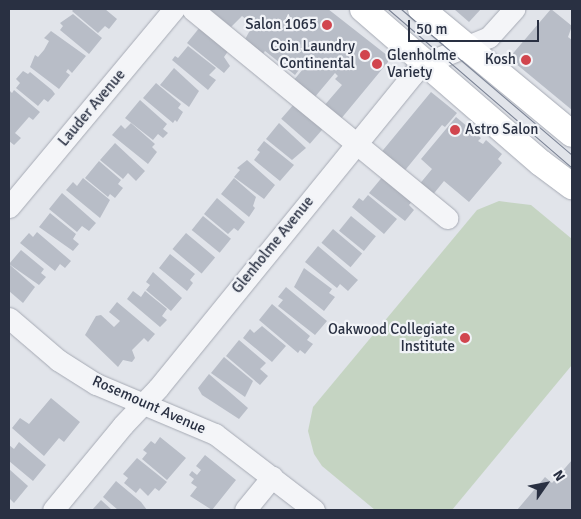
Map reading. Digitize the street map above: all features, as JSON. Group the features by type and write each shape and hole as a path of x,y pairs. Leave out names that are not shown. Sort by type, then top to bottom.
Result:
{"main road":[{"path":"363,9 572,186"},
{"path":"421,9 470,47 572,134"}],"street":[{"name":"Lauder Avenue","path":"9,207 174,9"},
{"path":"192,9 447,218"},
{"name":"Glenholme Avenue","path":"53,510 142,403 158,388 412,75 426,63 489,38 514,9"},
{"name":"Rosemount Avenue","path":"9,318 58,360 96,384 214,434 314,510"},
{"path":"246,510 272,478"}],"green space":[{"name":"Oakwood Collegiate Institute","path":"499,201 531,205 572,239 572,365 452,510 375,510 322,466 314,454 308,431 313,407 477,210"}],"building":[{"path":"74,9 105,9 117,19 109,29 105,26 98,33 72,11"},
{"path":"209,9 328,9 388,56 388,62 340,120 323,107 342,85 335,79 338,76 335,73 314,98 293,81 314,56 311,54 295,75 265,51 262,55 244,41 253,25 242,16 231,27"},
{"path":"454,9 481,9 469,22"},
{"path":"551,9 572,26 568,37 572,40 572,110 509,58"},
{"path":"73,14 102,38 89,54 60,30 63,26 60,23"},
{"path":"200,27 229,50 224,57 230,66 224,73 187,43"},
{"path":"51,31 86,56 72,73 68,69 66,72 70,75 59,89 30,67 35,55 38,57 44,50 49,41 44,38"},
{"path":"188,46 216,68 209,75 216,80 208,90 172,60 175,56 178,58"},
{"path":"174,68 199,91 189,107 160,85"},
{"path":"23,71 28,74 30,72 52,90 55,94 48,102 44,99 38,106 16,88 20,83 16,79"},
{"path":"156,83 181,104 178,108 183,112 177,122 175,120 173,123 143,98"},
{"path":"9,90 12,93 14,90 40,112 33,120 29,117 15,133 21,138 14,145 9,141"},
{"path":"431,92 457,113 445,127 442,125 402,174 379,155"},
{"path":"140,100 167,124 163,129 168,133 163,138 158,134 153,140 125,118"},
{"path":"295,103 324,128 310,144 281,119"},
{"path":"456,117 481,138 478,141 483,144 486,140 502,154 498,159 502,163 469,202 444,181 431,197 418,186 432,169 421,159"},
{"path":"131,123 155,144 152,147 157,152 148,164 112,135 121,125 125,129"},
{"path":"279,123 306,148 292,160 266,139"},
{"path":"264,141 294,165 280,181 254,160 260,152 257,150"},
{"path":"115,143 145,171 136,181 128,173 123,179 100,160"},
{"path":"247,160 275,185 264,199 234,177 240,170 237,168"},
{"path":"99,161 121,180 118,184 123,188 115,198 110,194 108,197 85,178"},
{"path":"384,175 413,200 409,205 414,210 405,221 369,193"},
{"path":"83,178 110,200 100,218 66,190 73,182 77,186"},
{"path":"234,178 256,197 253,206 255,208 249,217 221,194"},
{"path":"62,193 96,223 89,231 82,226 77,232 49,209"},
{"path":"368,195 397,219 384,234 352,207 359,198 363,201"},
{"path":"217,198 245,222 238,231 234,228 228,234 204,214"},
{"path":"50,213 76,234 73,239 79,244 73,251 39,227"},
{"path":"203,216 231,239 220,253 192,230"},
{"path":"351,216 376,236 364,251 339,231"},
{"path":"333,229 362,253 351,267 321,243"},
{"path":"37,232 71,261 65,268 60,264 55,271 20,243 29,233 33,237"},
{"path":"186,233 215,257 202,274 173,249"},
{"path":"318,246 358,280 348,291 340,284 337,288 305,262"},
{"path":"21,250 44,269 41,273 46,277 39,285 9,264"},
{"path":"170,254 195,274 190,280 193,283 187,291 159,268"},
{"path":"9,264 35,287 23,303 9,291"},
{"path":"304,268 332,289 329,293 335,297 324,311 294,287"},
{"path":"153,272 182,298 171,311 146,290 150,285 146,282"},
{"path":"286,287 327,321 315,335 278,306 283,300 278,297"},
{"path":"133,291 141,297 145,291 167,309 162,316 167,320 160,327 127,299"},
{"path":"117,302 155,334 148,342 144,338 132,350 135,358 132,362 123,360 118,367 85,335 96,316 101,315 114,327 120,321 109,312"},
{"path":"272,304 310,336 307,340 313,344 305,354 300,350 298,353 259,320"},
{"path":"262,326 286,346 272,362 243,338 250,329 254,333"},
{"path":"239,340 266,363 260,369 268,376 260,385 226,356"},
{"path":"224,357 253,381 245,397 211,373"},
{"path":"209,374 248,408 239,419 202,395 198,388"},
{"path":"51,398 80,422 64,442 59,438 44,456 12,428 20,418 29,424"},
{"path":"160,437 186,458 167,480 142,459 147,453 143,450 151,441 155,444"},
{"path":"19,442 46,465 33,481 9,461 9,445 14,449"},
{"path":"205,455 236,480 212,510 190,496 197,487 191,483 194,479 189,475 192,471 197,475 201,470 196,466"},
{"path":"137,458 167,482 159,491 155,488 148,496 140,488 136,493 124,483 128,478 123,474"},
{"path":"572,460 572,510 517,510 545,477 552,483"},
{"path":"9,469 28,486 14,503 9,498"},
{"path":"116,481 141,502 147,510 118,510 103,497"},
{"path":"101,500 112,510 92,510"}],"tram line":[{"path":"388,9 572,168"},
{"path":"401,9 572,155"}],"place":[{"name":"Salon 1065","path":"327,25"},
{"name":"Coin Laundry Continental","path":"365,55"},
{"name":"Kosh","path":"526,60"},
{"name":"Glenholme Variety","path":"377,64"},
{"name":"Astro Salon","path":"455,130"},
{"name":"Oakwood Collegiate Institute","path":"465,338"}]}
